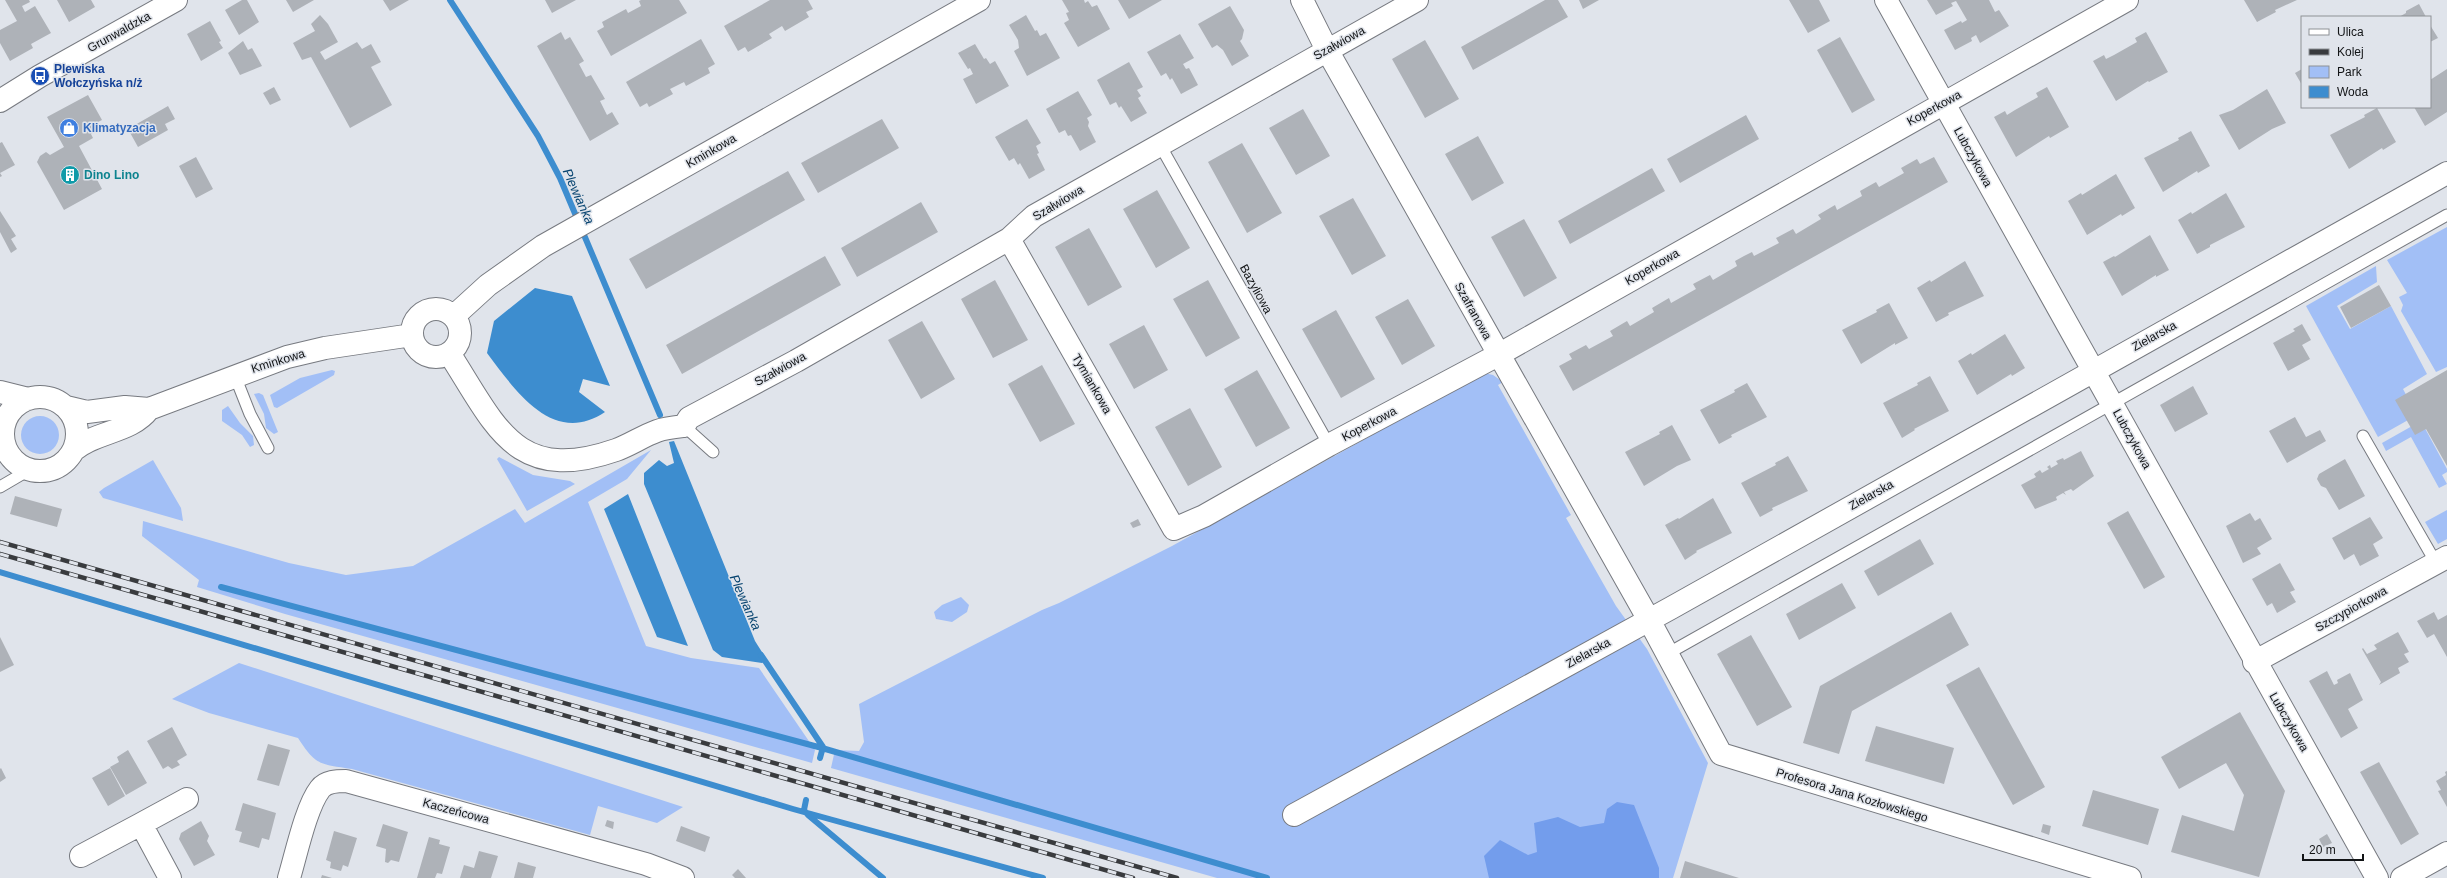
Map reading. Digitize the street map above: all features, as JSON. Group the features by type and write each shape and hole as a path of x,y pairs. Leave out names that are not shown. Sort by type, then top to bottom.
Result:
{"street":[{"name":"Grunwaldzka","path":"0,101 40,76 176,0"},
{"name":"Kminkowa","path":"454,316 488,285 543,246 979,0"},
{"name":"Szafranowa","path":"1302,0 1327,50 1649,620"},
{"name":"Szałwiowa","path":"684,426 689,418 796,361 1009,239 1034,216 1417,0"},
{"name":"Lubczykowa","path":"1886,0 1942,103 2112,402 2254,662 2377,878"},
{"name":"Koperkowa","path":"1174,529 1204,516 1329,446 1498,355 1942,103 2127,0"},
{"name":"Zielarska","path":"1294,815 1649,620 2447,173"},
{"name":"Tymiankowa","path":"1009,239 1174,529"},
{"path":"430,310 443,310 454,316 461,332 460,340 449,353 434,357 426,354 414,343 412,335 415,322 419,317 430,310"},
{"name":"Kminkowa","path":"149,409 287,357 325,348 412,335"},
{"path":"449,353 491,420 506,437 532,455 547,460 582,460 617,449 658,430 684,426"},
{"path":"0,392 28,398 48,398 66,407 87,412 125,407 149,409 142,420 85,441 74,450 66,461 55,469 42,472 29,470 13,461 4,446 1,435 6,418 11,409 28,398"},
{"path":"66,407 72,415 77,431 74,450"},
{"name":"Szczypiorkowa","path":"2254,662 2442,560"},
{"name":"Profesora Jana Kozłowskiego","path":"1649,620 1721,754 2130,878"},
{"name":"Kaczeńcowa","path":"289,878 312,802 321,788 333,781 346,781 646,864 683,878"},
{"path":"81,856 187,799"},
{"path":"141,824 170,878"},
{"path":"2402,878 2447,853"}],"lane":[{"name":"Bazyliowa","path":"1160,145 1329,446"},
{"path":"1667,654 2112,402 2447,215"},
{"path":"234,376 250,414 268,448"},
{"path":"684,426 713,452"},
{"path":"2363,436 2442,560"},
{"path":"0,487 29,470"}],"green space":[{"path":"2447,227 2447,367 2436,372 2401,311 2403,305 2399,297 2407,293 2387,260"},
{"path":"2376,266 2377,282 2337,306 2350,329 2391,306 2427,374 2403,389 2417,415 2378,437 2306,306"},
{"path":"332,370 335,371 334,375 277,408 274,407 270,395 300,378"},
{"path":"1484,373 1493,375 1503,382 1498,385 1571,515 1566,518 1616,606 1647,649 1708,763 1673,878 1217,878 831,768 835,750 859,751 864,742 859,704 1042,610 1059,603 1172,546"},
{"path":"259,393 263,395 278,432 274,434 266,428 264,414 254,394"},
{"path":"228,406 240,423 253,436 254,445 250,447 242,435 222,421 222,410"},
{"path":"36,416 44,416 54,421 58,428 58,442 54,449 44,454 36,454 26,449 24,446 21,439 21,431 26,421 29,419"},
{"path":"2421,421 2447,469 2447,472 2442,475 2447,484 2439,488 2411,437 2386,451 2382,443"},
{"path":"651,450 627,479 588,502 646,646 691,658 759,668 815,750 812,763 285,614 197,587 199,580 142,536 143,521 289,563 346,575 413,566 515,509 525,523"},
{"path":"499,457 533,475 570,481 575,484 527,511 497,459"},
{"path":"153,460 181,508 183,521 103,498 99,492"},
{"path":"2447,510 2447,539 2438,544 2425,522"},
{"path":"961,597 969,605 967,612 952,622 936,619 934,612 942,605"},
{"path":"239,663 683,807 657,823 598,806 590,835 352,769 326,764 315,759 298,738 209,713 172,699"}],"shaded area":[{"path":"1617,802 1634,805 1659,868 1659,878 1489,878 1484,856 1500,840 1528,855 1537,852 1534,823 1558,817 1580,827 1604,823 1607,809"}],"water":[{"path":"535,288 572,296 610,386 583,379 579,392 605,412 586,421 569,423 552,418 537,410 510,383 487,353 494,321"},
{"path":"674,441 755,641 767,660 762,663 722,657 713,650 644,484 644,473 659,460 667,466 674,463 669,442"},
{"path":"628,494 688,646 657,637 604,509"}],"building":[{"path":"5,0 29,0 30,2 22,6 25,12 35,6 51,33 31,44 33,48 10,61 0,43 0,30 17,21"},
{"path":"57,0 91,0 95,7 69,22"},
{"path":"242,0 247,0 259,22 239,35 225,10"},
{"path":"286,0 314,0 293,12"},
{"path":"383,0 409,0 390,11"},
{"path":"545,0 576,0 552,13"},
{"path":"679,0 687,13 611,56 597,31 604,27 602,22 626,9 628,13 641,6 639,1"},
{"path":"770,0 808,0 813,9 806,12 809,17 785,31 782,26 769,34 772,38 748,52 745,47 738,51 724,26"},
{"path":"1062,0 1084,0 1085,3 1088,1 1092,7 1097,5 1110,29 1078,47 1064,23 1069,20 1066,13 1069,12"},
{"path":"1118,0 1162,0 1129,19"},
{"path":"1545,0 1558,0 1568,17 1473,70 1461,47"},
{"path":"1579,0 1599,0 1583,9"},
{"path":"1789,0 1819,0 1830,21 1808,33"},
{"path":"1927,0 1989,0 1995,12 1999,10 2009,26 1980,43 1976,35 1971,38 1972,41 1955,50 1944,30 1961,21 1962,23 1967,20 1956,1 1951,3 1953,6 1936,15"},
{"path":"2244,0 2297,0 2275,10 2276,12 2257,22"},
{"path":"2419,4 2425,16 2401,16 2406,13 2406,11"},
{"path":"1230,6 1244,30 1240,41 1249,56 1232,66 1223,50 1217,45 1212,48 1198,24"},
{"path":"320,15 328,24 338,42 320,52 325,60 357,42 362,49 371,44 381,62 371,67 392,105 350,128 311,57 302,60 293,43 315,31 311,24"},
{"path":"1026,15 1035,31 1037,30 1040,36 1046,33 1060,58 1027,76 1014,51 1019,48 1018,40 1009,25"},
{"path":"210,21 221,41 219,42 223,48 201,61 187,34"},
{"path":"2431,27 2438,38 2431,42"},
{"path":"561,32 565,40 570,37 584,61 579,64 586,77 591,75 605,99 600,101 607,115 612,112 619,124 590,141 537,46"},
{"path":"2146,32 2168,72 2149,82 2148,81 2116,101 2093,61 2104,55 2106,59 2114,55 2137,42 2135,38"},
{"path":"1180,34 1194,58 1183,64 1186,69 1189,68 1198,85 1181,94 1172,78 1170,80 1166,73 1161,76 1147,52"},
{"path":"1840,37 1875,100 1852,113 1817,50"},
{"path":"701,39 715,64 708,68 710,73 686,86 684,82 670,89 673,94 649,107 647,103 640,107 626,82"},
{"path":"1425,40 1459,99 1425,118 1392,59"},
{"path":"243,41 248,50 252,48 262,66 240,75 228,53"},
{"path":"975,44 984,59 986,58 990,64 995,61 1009,86 976,104 963,79 973,74 958,53"},
{"path":"1129,62 1143,87 1137,90 1141,96 1138,98 1147,113 1131,122 1121,106 1119,108 1116,102 1110,105 1097,80"},
{"path":"2447,69 2447,112 2425,126 2415,108 2431,108 2431,79"},
{"path":"2301,70 2301,83 2295,73"},
{"path":"274,87 281,100 270,105 263,93"},
{"path":"2047,87 2069,127 2050,138 2049,136 2016,157 1994,117 2005,111 2007,115 2038,97 2036,93"},
{"path":"2267,89 2286,123 2272,129 2239,150 2219,115 2233,110"},
{"path":"1078,91 1092,115 1087,118 1089,122 1088,126 1096,142 1080,151 1071,135 1068,136 1065,130 1059,133 1046,109"},
{"path":"88,95 102,120 94,124 98,130 91,134 93,138 79,146 102,189 64,210 37,162 40,156 46,152 50,155 64,147 47,117"},
{"path":"168,106 175,119 165,124 168,130 138,147 128,129"},
{"path":"2377,108 2396,142 2383,150 2382,148 2349,169 2330,135 2365,117 2364,115"},
{"path":"1303,109 1330,156 1296,175 1269,128"},
{"path":"1746,115 1759,139 1680,183 1667,159"},
{"path":"882,119 899,148 818,193 801,163"},
{"path":"1027,119 1041,143 1036,146 1039,153 1037,154 1045,170 1029,179 1020,163 1018,165 1014,158 1009,161 995,137"},
{"path":"2191,131 2210,166 2198,173 2197,171 2163,192 2144,158 2179,140 2178,138"},
{"path":"1478,136 1504,183 1472,201 1445,154"},
{"path":"2,142 15,165 0,173 0,143"},
{"path":"1242,143 1282,213 1247,233 1208,162"},
{"path":"196,157 213,189 196,198 179,166"},
{"path":"1934,157 1948,182 1573,391 1559,366 1572,359 1569,354 1586,345 1589,349 1613,336 1610,331 1627,321 1630,326 1654,312 1652,308 1669,298 1671,303 1696,289 1693,284 1710,275 1713,280 1737,266 1735,261 1752,252 1754,256 1779,243 1776,238 1793,229 1796,234 1821,219 1818,215 1835,205 1837,210 1862,196 1860,191 1876,182 1879,187 1904,173 1901,168 1917,159 1920,164"},
{"path":"1652,168 1665,191 1570,244 1558,221"},
{"path":"788,171 805,200 646,289 629,259"},
{"path":"2116,174 2135,208 2122,216 2121,214 2087,235 2068,201 2081,193 2082,195"},
{"path":"1157,190 1190,248 1156,268 1123,209"},
{"path":"2226,193 2245,227 2210,245 2210,247 2197,254 2178,220 2191,212 2192,214"},
{"path":"1353,198 1386,256 1352,275 1319,216"},
{"path":"921,202 938,232 857,277 841,248"},
{"path":"0,211 16,236 11,239 17,249 11,253 0,232"},
{"path":"1524,219 1557,278 1524,297 1491,237"},
{"path":"1089,228 1122,287 1088,306 1055,247"},
{"path":"2150,235 2169,270 2156,277 2156,275 2122,296 2103,262 2114,256 2115,257"},
{"path":"825,256 841,285 682,374 666,345"},
{"path":"1965,261 1984,296 1948,313 1949,315 1936,322 1917,288 1930,280 1931,282"},
{"path":"995,280 1028,340 993,358 961,299"},
{"path":"1208,280 1240,338 1206,357 1173,299"},
{"path":"2379,285 2391,306 2351,328 2340,307"},
{"path":"1408,299 1435,346 1402,365 1375,317"},
{"path":"1889,303 1908,338 1895,345 1895,343 1861,364 1842,330 1877,312 1876,310"},
{"path":"1336,310 1375,379 1341,398 1302,329"},
{"path":"922,321 955,379 921,399 888,340"},
{"path":"2302,324 2311,340 2302,345 2310,359 2288,371 2273,343 2295,331 2293,329"},
{"path":"1144,325 1168,370 1134,389 1109,344"},
{"path":"2005,334 2025,368 2012,376 2011,374 1977,395 1958,361 1971,353 1972,355"},
{"path":"1042,365 1075,424 1040,442 1008,384"},
{"path":"1257,370 1290,428 1256,447 1224,389"},
{"path":"2447,370 2447,466 2426,429 2415,435 2395,400"},
{"path":"1930,376 1949,411 1914,429 1915,430 1902,438 1883,403 1918,385 1917,383"},
{"path":"1747,383 1767,417 1731,435 1732,437 1719,444 1700,410 1735,392 1734,390"},
{"path":"2193,386 2208,414 2175,432 2160,405"},
{"path":"1190,408 1222,467 1188,486 1155,427"},
{"path":"2295,417 2306,437 2320,430 2326,441 2287,463 2269,431"},
{"path":"1672,425 1691,460 1677,466 1644,486 1625,452 1660,434 1659,432"},
{"path":"2081,451 2094,476 2073,491 2071,489 2064,492 2066,495 2063,493 2056,497 2057,500 2035,509 2021,485 2036,477 2034,474 2040,470 2042,473 2049,469 2047,467 2050,465 2051,468 2058,464 2056,461 2063,458 2064,460"},
{"path":"1788,456 1808,491 1772,508 1773,510 1760,517 1741,483 1776,465 1775,463"},
{"path":"2345,459 2365,496 2339,510 2326,488 2321,486 2317,479 2319,474"},
{"path":"15,496 62,509 57,527 10,514"},
{"path":"1713,498 1732,533 1696,551 1697,552 1685,560 1665,525 1678,518 1679,519"},
{"path":"2128,511 2165,577 2144,589 2107,523"},
{"path":"2250,513 2255,521 2260,518 2272,539 2257,548 2261,554 2243,563 2226,526"},
{"path":"2370,517 2383,538 2373,544 2379,556 2360,566 2354,554 2344,560 2332,538"},
{"path":"1138,519 1141,525 1133,528 1130,523"},
{"path":"1920,539 1934,564 1878,596 1864,571"},
{"path":"2280,563 2295,590 2290,592 2296,602 2277,613 2272,603 2267,606 2252,579"},
{"path":"1842,583 1856,608 1799,640 1786,614"},
{"path":"1951,612 1969,645 1852,711 1839,754 1803,743 1820,686"},
{"path":"2434,612 2438,620 2447,615 2447,657 2434,634 2427,638 2417,621"},
{"path":"2398,632 2409,652 2404,654 2409,662 2398,668 2400,673 2379,685 2381,682 2362,649 2363,648 2367,654 2377,649 2374,645"},
{"path":"1751,635 1792,707 1757,726 1717,654"},
{"path":"0,637 14,665 0,672"},
{"path":"1979,667 2045,787 2013,805 1946,685"},
{"path":"2327,671 2334,685 2338,683 2337,680 2350,673 2363,700 2348,709 2358,728 2341,738 2309,681"},
{"path":"2240,712 2285,791 2259,877 2171,852 2182,815 2234,831 2244,795 2226,763 2179,789 2161,757"},
{"path":"1876,726 1954,748 1944,784 1865,761"},
{"path":"172,727 187,755 177,761 180,765 172,769 168,766 163,769 147,741"},
{"path":"268,744 290,750 279,786 257,780"},
{"path":"128,750 147,783 126,795 110,767 119,762 117,757"},
{"path":"2379,762 2419,834 2401,845 2360,772"},
{"path":"1,768 6,778 0,782 0,769"},
{"path":"110,768 125,796 108,806 92,778"},
{"path":"2447,771 2447,807 2438,791 2441,790 2436,781 2446,775 2445,772"},
{"path":"2093,790 2159,809 2148,845 2082,826"},
{"path":"243,803 276,813 269,840 262,838 259,848 239,842 242,832 235,830"},
{"path":"607,820 614,822 613,829 605,826"},
{"path":"201,821 209,836 207,841 215,855 194,866 179,839 181,833"},
{"path":"383,824 408,832 399,862 391,860 388,863 385,862 386,849 376,846"},
{"path":"2043,824 2051,826 2049,835 2041,832"},
{"path":"681,826 710,837 705,852 676,841"},
{"path":"334,831 357,838 348,867 343,865 341,871 330,868 331,862 326,860"},
{"path":"2327,834 2332,843 2323,847 2319,839"},
{"path":"429,837 440,840 439,844 450,847 442,874 437,873 435,878 417,878"},
{"path":"479,851 498,856 491,878 460,878 464,865 474,868"},
{"path":"1685,861 1739,878 1680,878"},
{"path":"518,862 536,867 533,878 514,878"},
{"path":"738,869 746,878 735,878 732,875"},
{"path":"322,875 332,878 321,878"}],"waterway":[{"name":"Plewianka","path":"450,0 538,136 560,178 660,415"},
{"path":"0,572 793,809 1043,878"},
{"path":"221,587 822,748 1267,878"},
{"name":"Plewianka","path":"761,655 823,747 820,758"},
{"name":"Plewianka","path":"806,800 804,810 808,815 883,878"}],"railway":[{"path":"0,542 1177,878"},
{"path":"0,554 1133,878"}],"place":[{"name":"Plewiska Wołczyńska n/ż","path":"40,76"},
{"name":"Klimatyzacja","path":"69,128"},
{"name":"Dino Lino","path":"70,175"}]}
